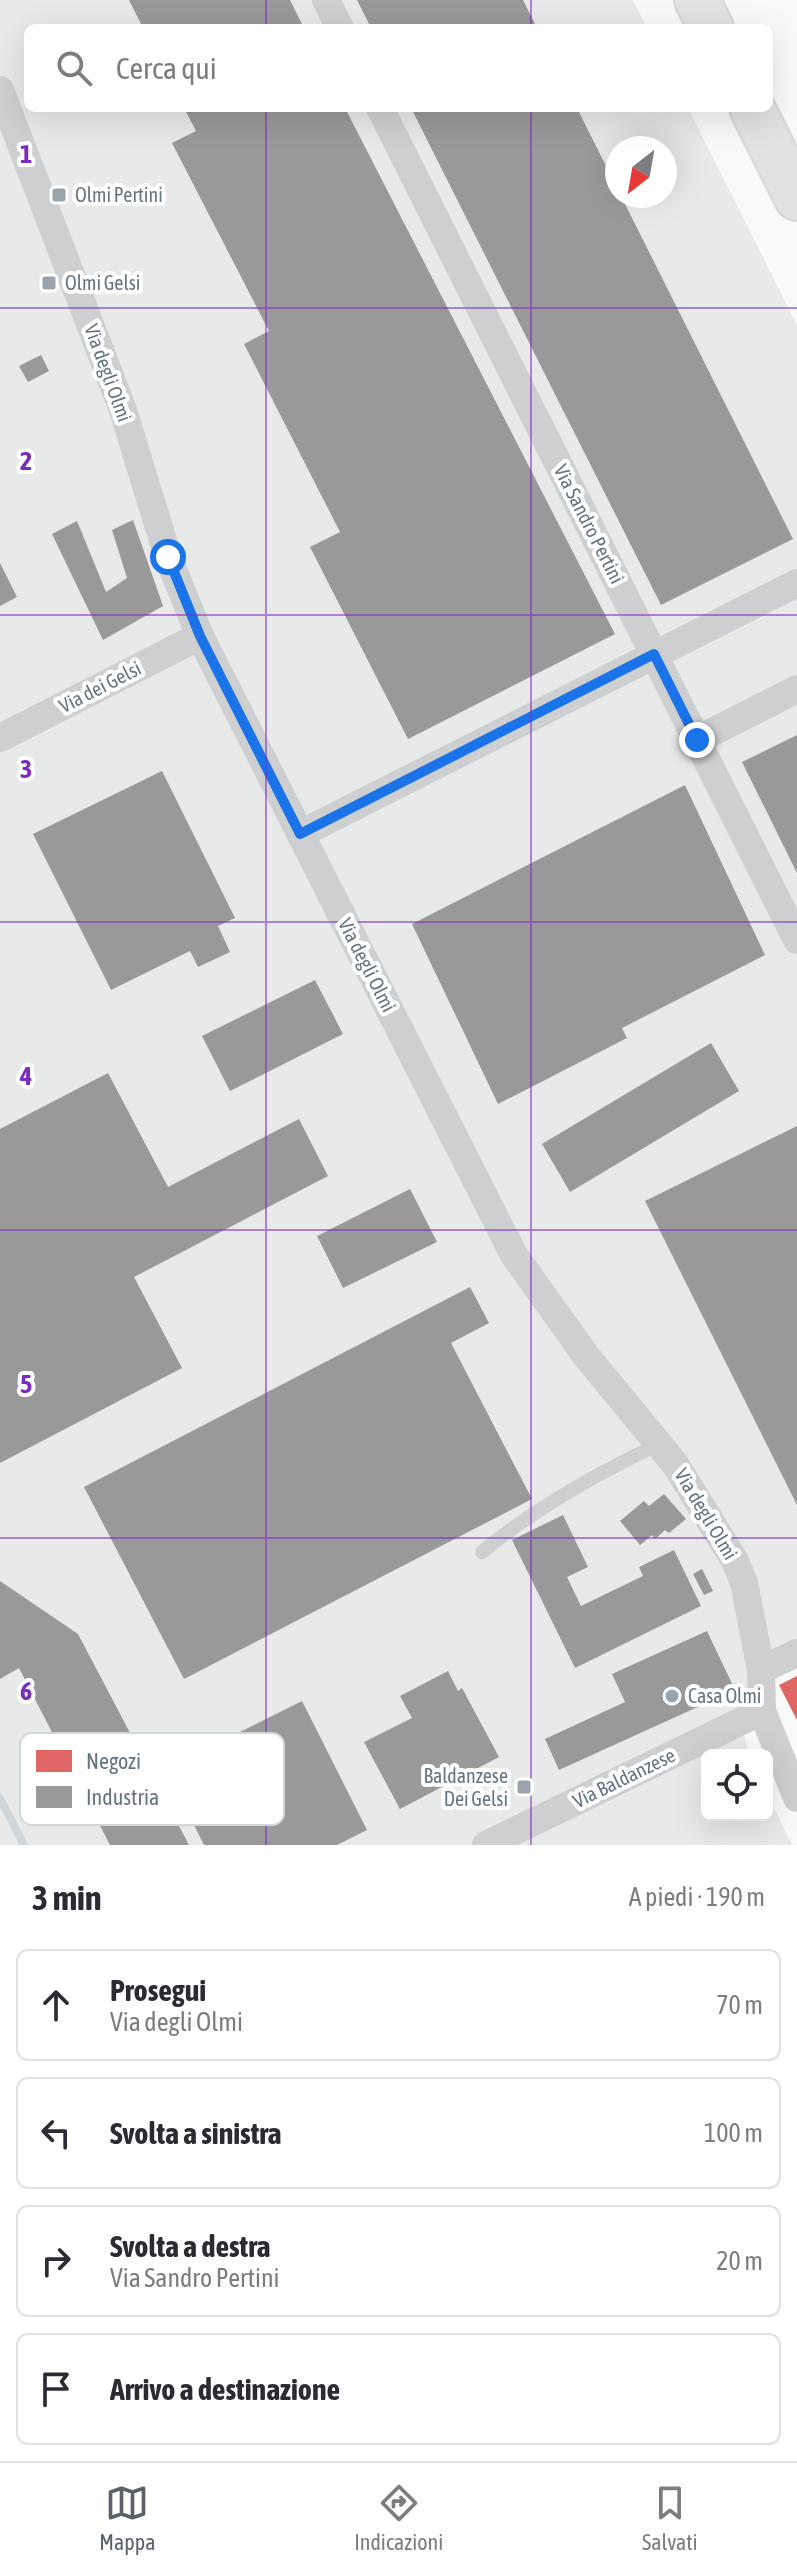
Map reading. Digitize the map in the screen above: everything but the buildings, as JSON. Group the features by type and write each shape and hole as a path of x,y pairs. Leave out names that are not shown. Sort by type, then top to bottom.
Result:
{"main road":[{"path":"697,0 709,24"},
{"path":"754,112 797,198"}],"street":[{"path":"326,0 338,24"},
{"name":"Via degli Olmi","path":"0,90 123,410 168,557 200,636 514,1255 587,1357 675,1464 735,1561 744,1583 761,1670 762,1711 797,1798"},
{"name":"Via Sandro Pertini","path":"382,112 797,940"},
{"path":"300,834 797,583"},
{"name":"Via dei Gelsi","path":"0,738 200,636"},
{"path":"697,740 797,689"},
{"path":"761,1670 797,1653"},
{"name":"Via Baldanzese","path":"486,1845 762,1711"}],"lane":[{"path":"482,1552 506,1532 572,1490 659,1444"}],"shaded area":[{"path":"0,0 633,0 645,24 24,24 24,112 690,112 797,325 797,1665 734,1694 748,1749 701,1749 701,1821 773,1821 773,1805 792,1845 0,1845"}],"waterway":[{"path":"0,1798 24,1845"}],"place":[{"name":"Olmi Pertini","path":"59,195"},
{"name":"Olmi Gelsi","path":"49,283"},
{"name":"Casa Olmi","path":"672,1696"},
{"name":"Baldanzese Dei Gelsi","path":"524,1787"}],"route":[{"path":"168,557 200,636 300,834 654,654 697,740"}]}
